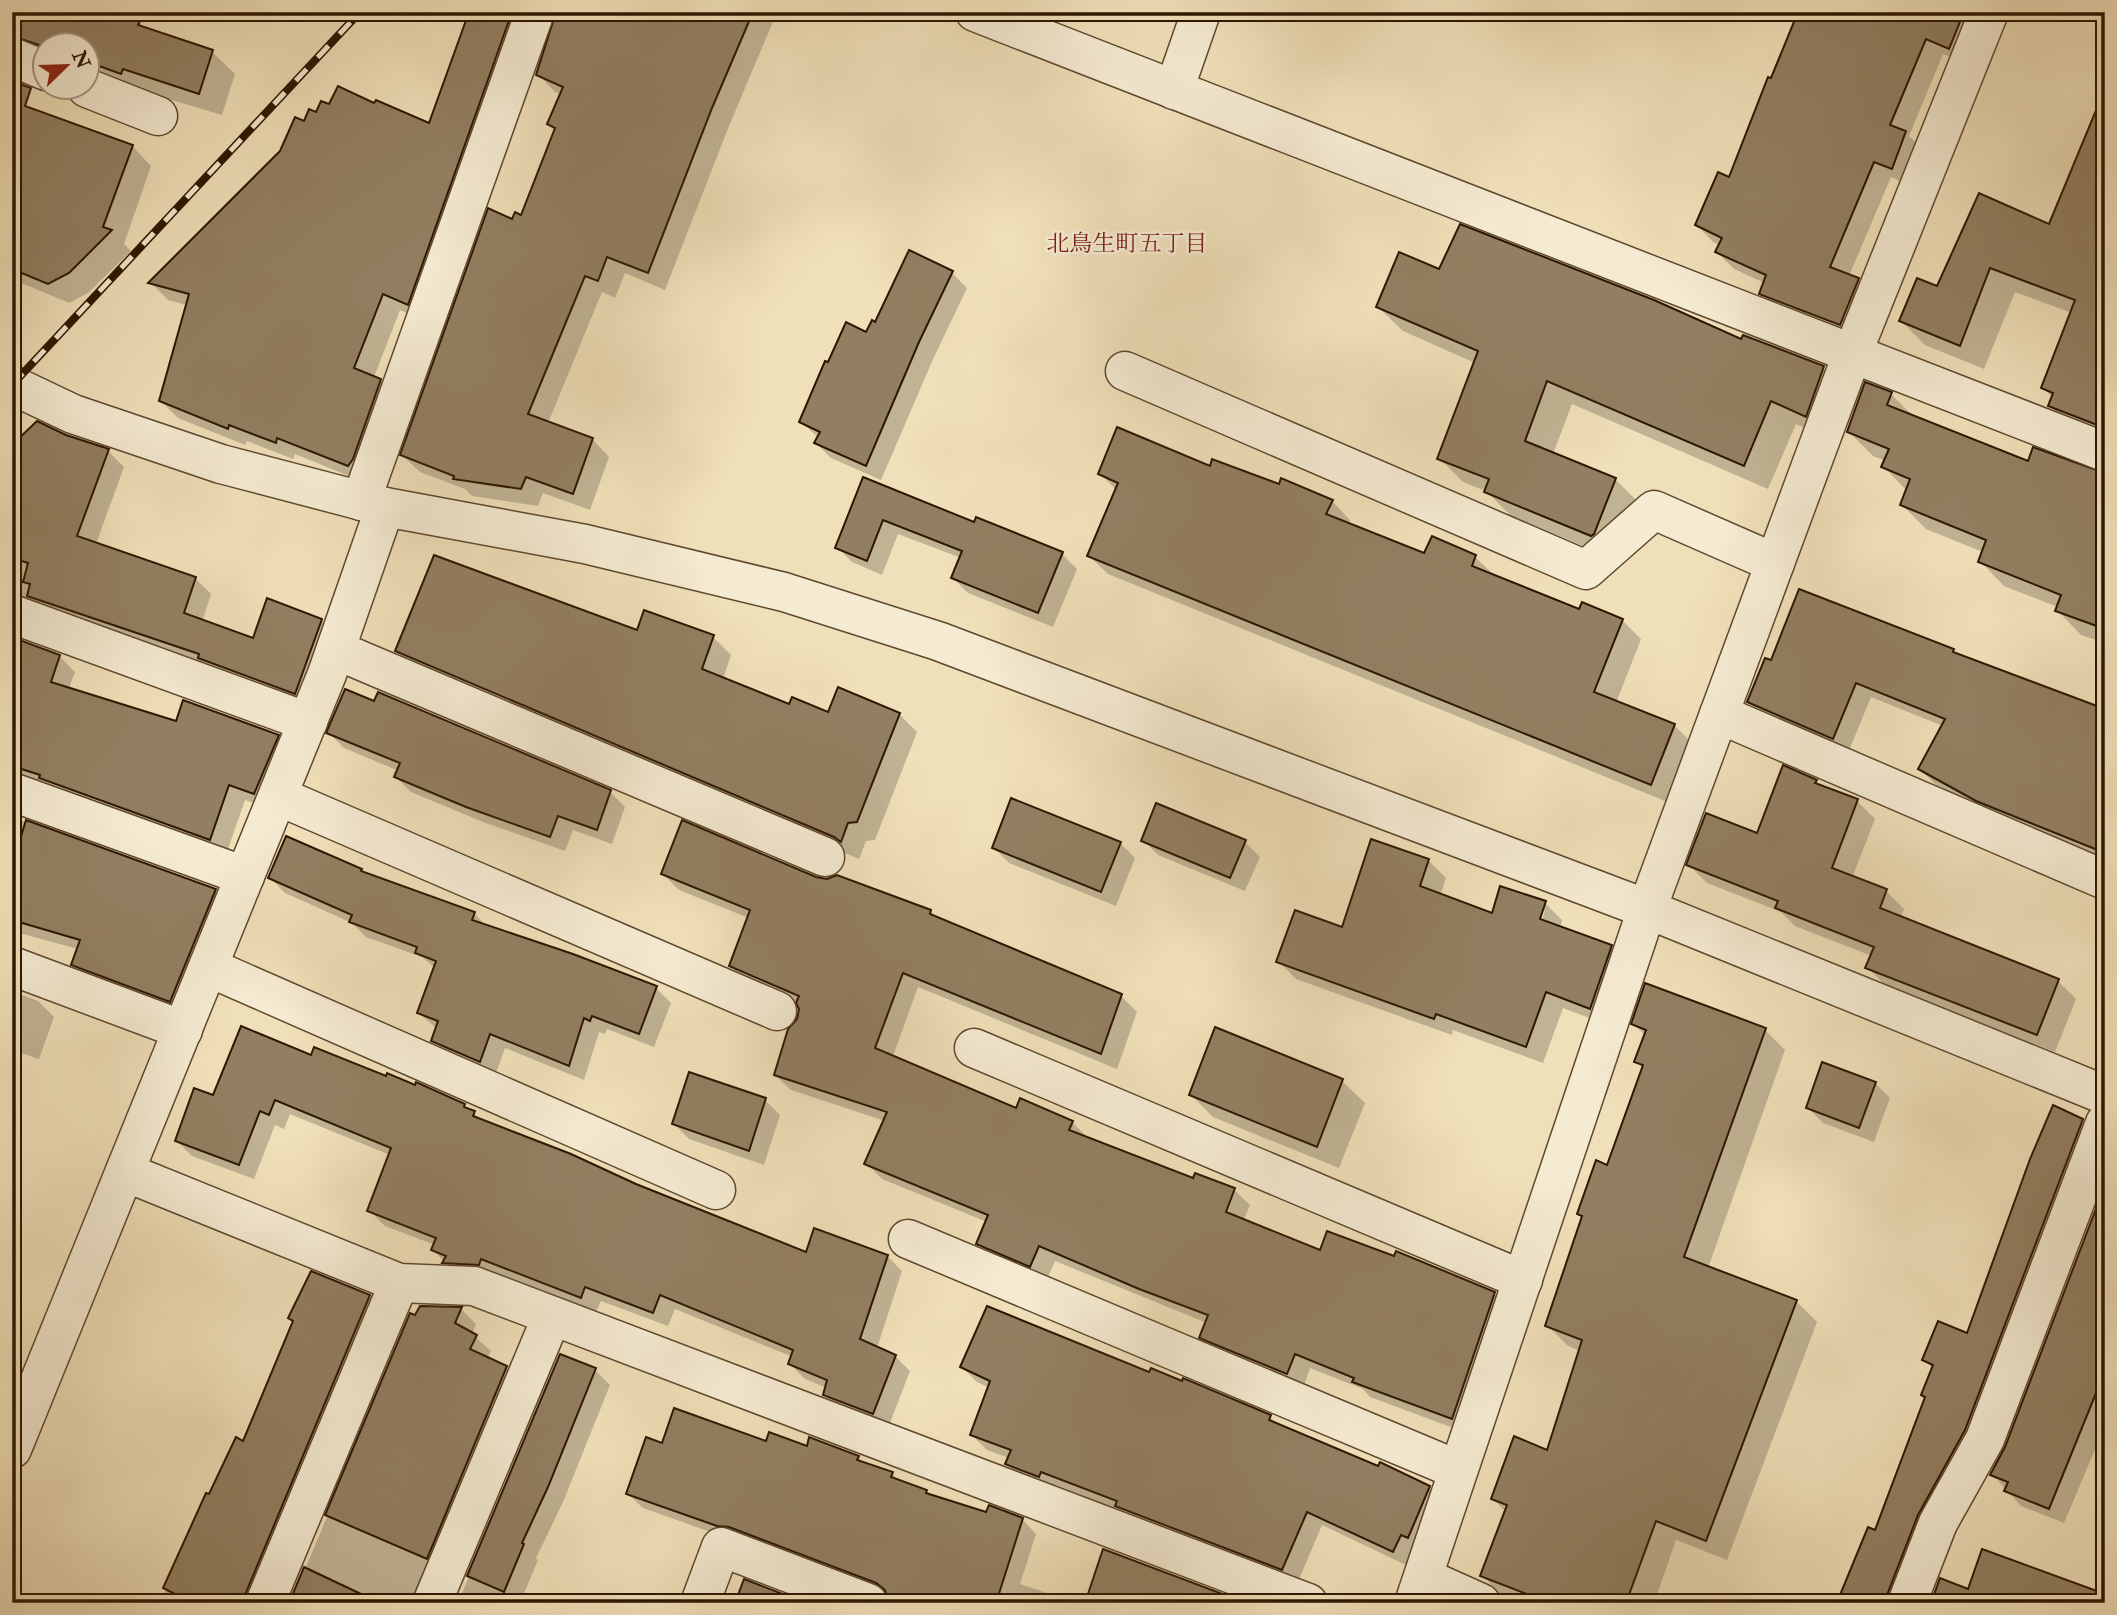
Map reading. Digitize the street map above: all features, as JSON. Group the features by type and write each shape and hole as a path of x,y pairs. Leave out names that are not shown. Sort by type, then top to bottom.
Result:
{"street":[{"path":"12,1449 336,650 373,504 535,12"},
{"path":"975,12 2105,452"},
{"path":"1174,90 1201,12"},
{"path":"1481,1603 1418,1590 1647,909 1853,352 1989,12"},
{"path":"12,57 32,65"},
{"path":"102,94 158,116"},
{"path":"1125,371 1586,570 1654,510 1775,563"},
{"path":"12,385 73,414 221,464 373,504 585,544 784,592 938,641 1647,909 2105,1095"},
{"path":"12,614 308,722"},
{"path":"336,650 825,857"},
{"path":"1719,714 2105,880"},
{"path":"12,792 246,876"},
{"path":"278,796 777,1011"},
{"path":"12,966 183,1030"},
{"path":"208,967 716,1190"},
{"path":"974,1048 1522,1280"},
{"path":"1907,1603 1938,1522 1985,1439 2105,1123"},
{"path":"125,1172 399,1283 474,1286 1308,1603"},
{"path":"908,1239 1458,1470"},
{"path":"265,1603 399,1283"},
{"path":"432,1603 552,1315"},
{"path":"700,1603 721,1547 867,1603"}],"building":[{"path":"12,12 116,12 140,21 138,25 213,50 199,94 123,69 121,74 102,67 102,32 32,32 32,43 12,36"},
{"path":"469,12 512,12 408,305 383,294 354,368 381,379 353,459 348,466 277,438 276,443 229,425 228,429 159,401 189,294 148,283 280,151 295,117 304,121 309,109 316,112 321,101 329,104 338,86 374,103 376,100 429,123"},
{"path":"556,12 753,12 712,108 648,273 607,257 598,281 585,276 528,414 593,438 573,494 526,477 521,489 453,479 454,476 400,455 488,208 512,219 515,212 521,215 555,128 547,124 563,87 536,75"},
{"path":"1798,12 1964,12 1949,49 1926,39 1890,125 1906,131 1892,169 1874,162 1830,267 1859,278 1840,325 1759,294 1766,275 1715,252 1722,238 1695,225 1718,172 1729,177 1768,77 1771,78"},
{"path":"12,81 31,88 25,106 133,145 103,227 112,230 69,273 48,284 12,269"},
{"path":"2104,91 2105,428 2048,406 2053,393 2041,388 2075,300 1990,268 1960,346 1899,321 1917,278 1937,286 1979,193 2049,224"},
{"path":"1460,224 1654,300 1741,339 1743,335 1824,366 1806,417 1771,401 1744,466 1547,381 1525,441 1616,478 1594,534 1591,536 1484,492 1489,479 1437,459 1478,351 1376,307 1399,252 1439,269"},
{"path":"909,250 953,271 919,342 866,466 814,443 820,432 799,422 825,361 828,362 846,322 866,332 872,320 875,322"},
{"path":"1865,382 1892,392 1887,405 2028,461 2033,447 2105,473 2105,629 2055,611 2061,595 1978,562 1986,540 1900,505 1910,479 1881,467 1889,449 1847,432"},
{"path":"37,421 66,435 109,449 77,536 196,577 184,613 253,638 267,598 322,619 295,694 198,658 199,654 27,596 30,584 23,582 28,563 12,558 12,445"},
{"path":"1117,427 1210,466 1212,459 1279,484 1281,478 1333,500 1326,514 1424,553 1432,536 1476,555 1472,566 1579,609 1582,602 1623,619 1594,692 1675,724 1651,785 1087,556 1118,483 1098,474"},
{"path":"863,477 974,522 976,517 1063,552 1038,613 951,578 962,551 883,520 867,561 835,548"},
{"path":"434,555 637,630 644,610 714,635 702,669 789,704 792,697 828,712 838,687 900,713 857,822 848,823 841,842 395,651"},
{"path":"1799,589 1954,649 1953,652 2105,709 2105,853 1976,801 1918,769 1945,719 1856,683 1833,739 1747,702 1765,658 1771,660"},
{"path":"14,638 60,655 51,682 176,721 183,700 279,735 254,794 229,785 210,840 12,766"},
{"path":"345,689 374,701 378,692 611,790 597,830 558,816 550,837 466,807 394,777 400,763 326,733"},
{"path":"1783,765 1817,780 1815,783 1858,799 1832,868 1887,889 1880,908 2059,979 2037,1035 1865,968 1874,947 1775,908 1778,901 1686,865 1706,813 1757,833"},
{"path":"1011,798 1121,842 1101,892 992,848"},
{"path":"1156,803 1246,840 1230,878 1141,841"},
{"path":"26,820 216,889 170,1002 71,965 80,940 12,920 12,866"},
{"path":"682,820 816,877 827,879 837,875 931,910 930,914 1122,994 1101,1054 903,973 875,1048 1016,1108 1020,1098 1073,1121 1069,1130 1193,1178 1195,1173 1235,1188 1226,1212 1320,1250 1327,1231 1394,1256 1396,1251 1495,1292 1452,1419 1352,1382 1354,1378 1295,1354 1287,1374 1199,1338 1208,1315 1039,1246 1030,1267 976,1244 988,1215 864,1164 887,1112 774,1075 788,1029 797,1019 799,1009 796,1003 799,996 729,966 750,910 661,874"},
{"path":"286,836 362,869 361,871 475,912 472,920 657,986 639,1034 592,1016 590,1021 584,1018 569,1066 490,1034 480,1062 431,1041 438,1021 417,1013 436,961 415,953 417,947 349,922 352,915 268,878"},
{"path":"1371,839 1429,859 1420,886 1492,913 1500,886 1546,901 1540,919 1612,945 1590,1009 1546,992 1526,1047 1436,1014 1434,1019 1276,962 1295,910 1342,927"},
{"path":"1645,983 1766,1028 1684,1257 1797,1300 1706,1541 1656,1521 1626,1603 1550,1603 1480,1576 1507,1505 1491,1499 1514,1436 1547,1450 1582,1340 1545,1326 1582,1216 1577,1214 1596,1160 1607,1165 1643,1065 1634,1062 1646,1030 1631,1024"},
{"path":"241,1026 311,1055 314,1047 386,1076 387,1073 415,1085 416,1082 465,1104 464,1107 475,1111 473,1116 806,1252 814,1228 888,1255 860,1339 896,1355 873,1414 823,1395 827,1380 788,1364 793,1350 660,1295 653,1313 585,1287 581,1298 481,1259 479,1265 442,1263 446,1256 431,1250 436,1238 367,1211 391,1148 275,1100 269,1115 260,1111 239,1165 175,1141 194,1088 213,1095"},
{"path":"1215,1027 1343,1079 1317,1147 1189,1095"},
{"path":"1822,1062 1876,1082 1859,1128 1806,1108"},
{"path":"689,1072 766,1098 749,1151 672,1124"},
{"path":"2053,1105 2083,1119 1965,1430 1918,1515 1886,1603 1859,1603 1840,1595 1868,1527 1875,1530 1925,1397 1921,1395 1933,1365 1922,1360 1938,1321 1967,1333 2030,1159"},
{"path":"2105,1185 2105,1371 2049,1509 2004,1491 2008,1482 1990,1475 2005,1447"},
{"path":"311,1271 370,1295 245,1595 244,1603 193,1603 163,1588 206,1493 209,1494 236,1437 243,1441 293,1321 288,1318"},
{"path":"420,1306 462,1307 455,1323 477,1335 470,1349 507,1366 427,1559 325,1515 410,1313 415,1315"},
{"path":"987,1306 1149,1372 1151,1368 1182,1381 1183,1378 1271,1415 1269,1420 1378,1466 1380,1462 1430,1486 1408,1538 1401,1535 1393,1552 1307,1512 1282,1570 1115,1506 1117,1501 1041,1472 1039,1477 1005,1464 1011,1450 970,1435 990,1381 960,1367"},
{"path":"560,1354 596,1368 504,1592 467,1576"},
{"path":"674,1408 766,1441 769,1432 807,1446 809,1437 859,1456 857,1460 893,1472 891,1477 927,1490 926,1493 986,1512 989,1505 1023,1518 996,1603 889,1603 885,1590 876,1583 729,1527 717,1526 626,1494 646,1437 662,1443"},
{"path":"1103,1549 1236,1599 1235,1603 1085,1603"},
{"path":"1982,1549 2105,1594 2105,1603 1931,1603 1940,1578 1968,1589"},
{"path":"304,1567 380,1603 289,1603"},
{"path":"744,1579 806,1603 735,1603"}],"railway":[{"path":"12,385 360,12"}],"district":[{"name":"北鳥生町五丁目","path":"1127,243"}]}
